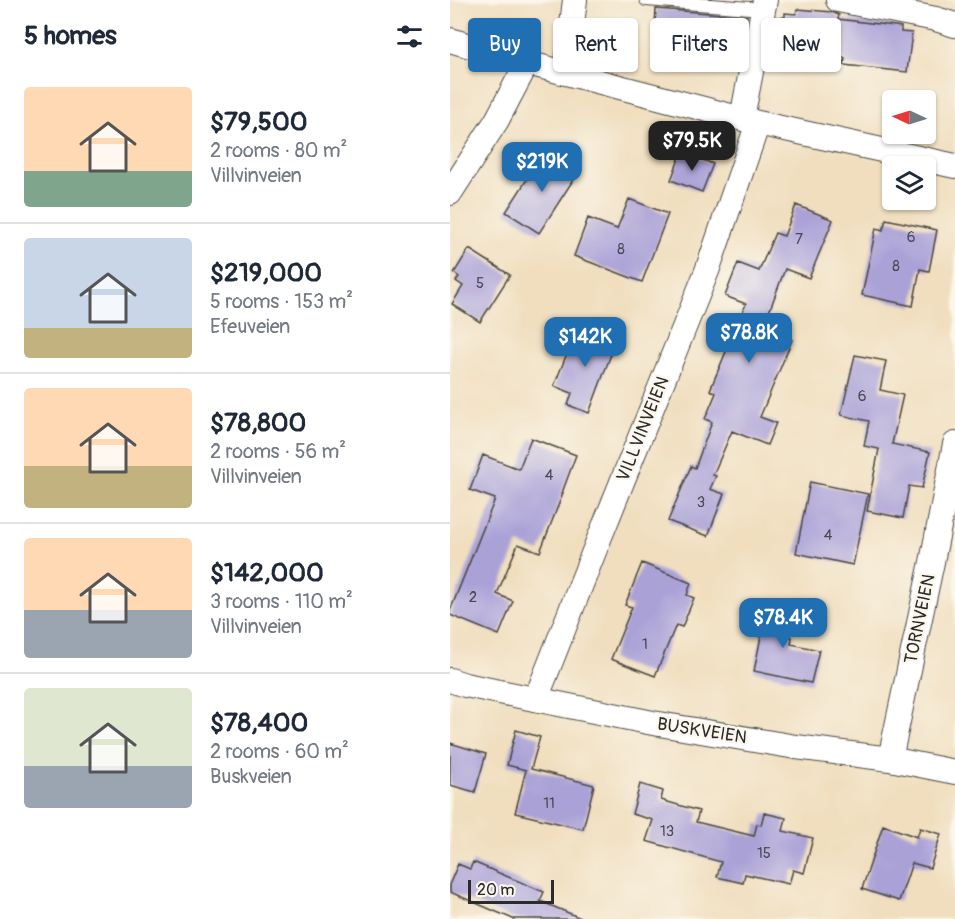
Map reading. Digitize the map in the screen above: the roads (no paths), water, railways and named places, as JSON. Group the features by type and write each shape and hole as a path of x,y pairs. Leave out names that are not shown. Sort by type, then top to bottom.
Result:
{"street":[{"path":"566,73 575,0"},
{"path":"838,0 943,15"},
{"name":"VILLVINVEIEN","path":"536,699 707,271 750,121 764,5"},
{"path":"450,40 468,45"},
{"path":"541,67 750,121 955,166"},
{"path":"450,193 497,120 522,72"},
{"name":"TORNVEIEN","path":"890,759 955,444"},
{"name":"BUSKVEIEN","path":"450,680 653,723 796,747 890,759 955,772"}],"lane":[{"path":"646,0 764,5"}]}
